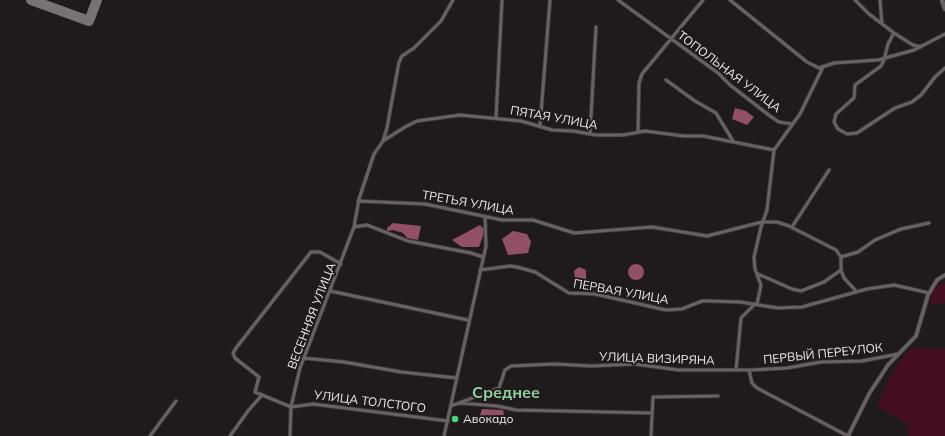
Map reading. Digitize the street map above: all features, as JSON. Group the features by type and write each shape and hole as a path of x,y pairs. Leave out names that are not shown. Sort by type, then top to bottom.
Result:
{"main road":[{"path":"942,0 945,9"}],"street":[{"path":"358,201 374,154 383,141 391,113 400,59 414,48 440,21 453,0"},
{"path":"496,118 502,0"},
{"path":"540,126 550,0"},
{"name":"ТОПОЛЬНАЯ УЛИЦА","path":"618,0 670,40 718,73 730,85 770,116 779,122 792,124"},
{"path":"638,132 640,79 645,69 703,0"},
{"path":"730,0 810,65 815,67 823,67 834,63 867,62 885,59 923,46 945,34"},
{"path":"855,0 894,33 913,45 923,46"},
{"path":"880,0 882,24"},
{"path":"590,134 596,27"},
{"path":"894,33 888,44 885,59 878,69 856,85 854,98 836,114 834,122 838,129 847,134 857,133 895,108 912,102 921,95 934,77 945,68"},
{"path":"736,370 741,318 756,304 761,285 754,263 754,257 762,222 767,210 774,150 800,114 823,67"},
{"path":"666,80 695,101 716,113 732,141"},
{"name":"ПЯТАЯ УЛИЦА","path":"383,141 405,127 424,119 460,115 521,121 540,126 590,134 615,136 652,131 684,136 703,136 774,150"},
{"path":"792,227 829,170"},
{"name":"ТРЕТЬЯ УЛИЦА","path":"358,201 425,204 508,221 533,220 574,233 652,227 707,236 762,222 777,222 792,227 832,247 841,257"},
{"name":"ВЕСЕННЯЯ УЛИЦА","path":"290,436 291,407 303,358 341,264 354,227 358,201"},
{"path":"444,436 468,320 487,239 485,217"},
{"path":"857,292 844,278 841,270 841,257 858,252 874,240 900,229 929,223"},
{"path":"354,227 367,225 408,241 471,252 483,257"},
{"path":"291,407 255,392 259,377 235,358 233,353 312,252 317,250 341,264"},
{"name":"ПЕРВАЯ УЛИЦА","path":"480,270 510,266 517,267 535,272 569,293 595,294 666,310 682,309 709,301 756,304 778,308 802,307 867,288 894,284 928,294"},
{"path":"757,274 792,289 801,291 824,282 841,270"},
{"path":"749,370 752,383 757,388 848,436 873,389 888,365 916,336 928,294 937,280 945,275"},
{"path":"330,291 468,320"},
{"name":"ПЕРВЫЙ ПЕРЕУЛОК","path":"749,370 788,368 821,362 862,361 898,354"},
{"path":"303,358 344,362 400,372 457,378"},
{"name":"УЛИЦА ВИЗИРЯНА","path":"459,403 499,388 505,370 511,366 555,364 592,366 634,364 679,370 749,370"},
{"path":"230,436 262,395"},
{"path":"650,436 653,397 718,396"},
{"path":"150,436 176,401"},
{"path":"451,406 459,403 501,406 516,410 652,413"},
{"name":"УЛИЦА ТОЛСТОГО","path":"291,407 313,404 448,420"}],"shaded area":[{"path":"735,108 746,111 754,117 747,125 732,119"},
{"path":"393,223 421,226 418,240 407,238 403,233 393,230 387,231 387,228"},
{"path":"480,225 485,230 479,247 462,247 452,240"},
{"path":"513,231 527,234 531,242 528,253 508,255 502,239"},
{"path":"636,264 642,266 644,272 642,278 636,280 630,278 628,272 630,266"},
{"path":"579,267 586,270 586,282 580,284 575,279 574,271"},
{"path":"945,282 945,302 934,304 930,307 931,292 935,287"},
{"path":"911,348 945,349 945,436 908,436 907,424 877,406 895,367"},
{"path":"482,409 503,410 505,420 486,423 479,418"}],"taxiway":[{"path":"31,0 89,21 97,0"}],"place":[{"name":"Авокадо","path":"455,419"}],"district":[{"name":"Среднее","path":"506,393"}]}
